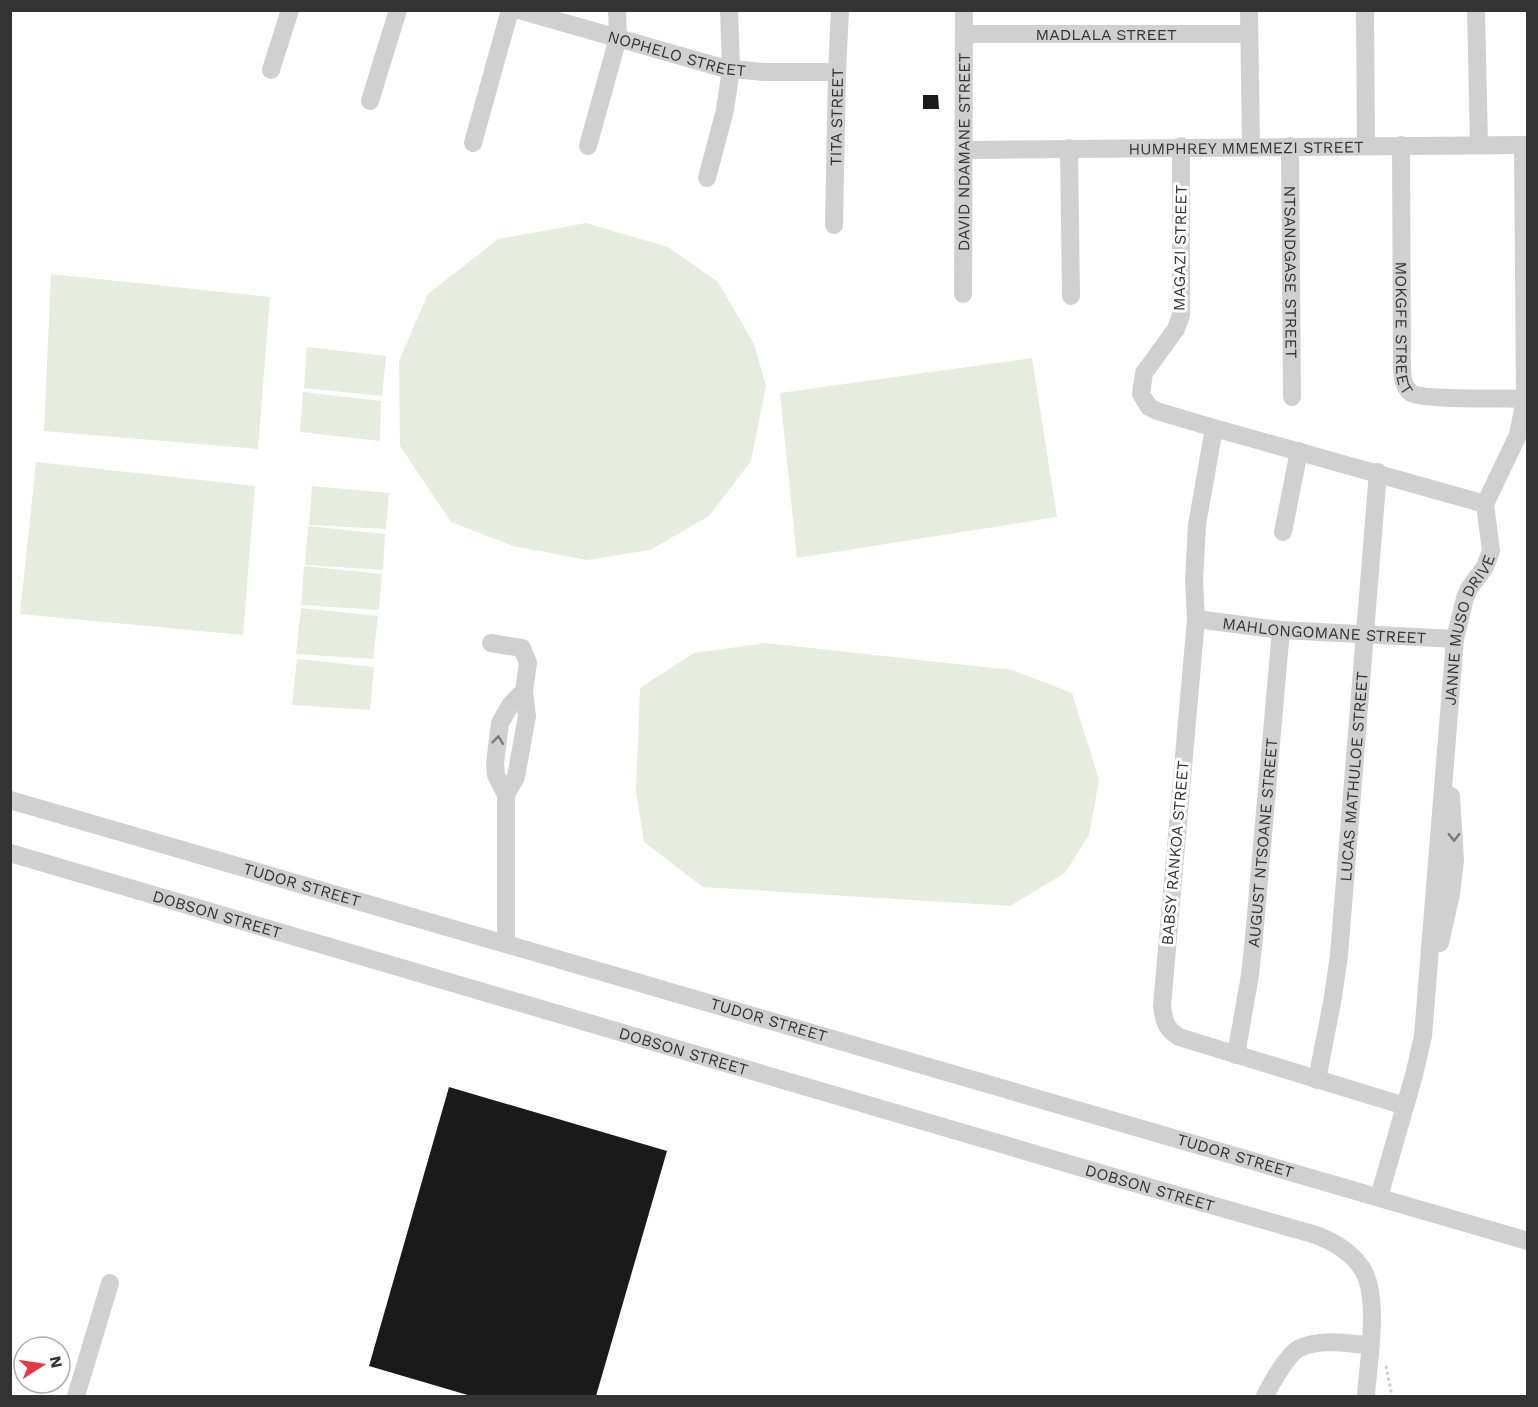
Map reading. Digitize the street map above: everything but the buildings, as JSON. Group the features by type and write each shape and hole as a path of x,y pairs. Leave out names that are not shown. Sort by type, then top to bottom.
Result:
{"street":[{"path":"271,70 290,10"},
{"path":"370,101 398,10"},
{"path":"473,143 510,10"},
{"name":"NOPHELO STREET","path":"519,10 731,69 763,72 837,72"},
{"path":"588,146 618,38 617,10"},
{"path":"707,178 725,110 731,69 729,10"},
{"name":"TITA STREET","path":"834,225 840,10"},
{"name":"DAVID NDAMANE STREET","path":"963,294 964,10"},
{"path":"1249,10 1251,147"},
{"path":"1365,10 1366,145"},
{"path":"1476,10 1479,144"},
{"name":"MADLALA STREET","path":"964,34 1248,34"},
{"name":"MOKGFE STREET","path":"1401,145 1402,366 1406,387 1411,393 1429,397 1525,399"},
{"path":"1214,428 1378,472 1485,504 1518,435 1525,399 1525,145"},
{"name":"HUMPHREY MMEMEZI STREET","path":"964,150 1181,146 1525,145"},
{"name":"MAGAZI STREET","path":"1181,146 1181,315 1176,329 1144,373 1141,394 1149,406 1157,411 1214,428"},
{"name":"NTSANDGASE STREET","path":"1290,146 1292,397"},
{"path":"1069,148 1071,296"},
{"name":"BABSY RANKOA STREET","path":"1214,428 1197,525 1194,580 1196,620 1162,1006 1164,1019 1168,1030 1179,1037 1405,1106"},
{"path":"1283,532 1299,451"},
{"name":"LUCAS MATHULOE STREET","path":"1317,1080 1339,955 1378,472"},
{"name":"JANNE MUSO DRIVE","path":"1379,1197 1423,1036 1427,1000 1448,910 1455,861 1454,827 1446,758 1455,639 1465,598 1485,567 1491,551 1485,504"},
{"name":"MAHLONGOMANE STREET","path":"1196,620 1281,630 1455,639"},
{"name":"AUGUST NTSOANE STREET","path":"1236,1055 1250,975 1281,630"},
{"path":"491,643 522,648 528,663 524,691 527,716 516,777 506,795"},
{"path":"506,943 506,795 496,775 495,763 500,723 511,704 524,691"},
{"name":"TUDOR STREET","path":"10,800 998,1084 1527,1240"},
{"name":"DOBSON STREET","path":"10,853 1316,1235 1335,1243 1352,1255 1365,1275 1372,1299 1370,1345"},
{"path":"76,1396 110,1282"},
{"path":"1265,1396 1271,1383 1298,1348 1324,1342 1370,1345 1366,1396"}],"shaded area":[{"path":"586,223 668,247 718,282 754,344 766,386 751,461 709,516 650,550 587,560 513,546 451,522 400,446 399,361 428,294 498,239"},
{"path":"51,274 270,297 258,449 44,431"},
{"path":"307,347 386,356 382,396 304,388"},
{"path":"1032,358 1057,517 797,558 780,393"},
{"path":"303,392 381,401 380,441 300,432"},
{"path":"36,462 255,486 243,635 20,614"},
{"path":"312,486 389,493 386,529 309,525"},
{"path":"308,526 385,534 383,570 305,565"},
{"path":"304,566 382,574 379,610 301,605"},
{"path":"301,608 378,616 373,659 296,654"},
{"path":"765,643 1012,670 1072,693 1099,780 1089,835 1065,873 1010,906 703,887 644,842 636,792 640,688 694,653"},
{"path":"297,659 374,667 370,710 292,705"}]}
